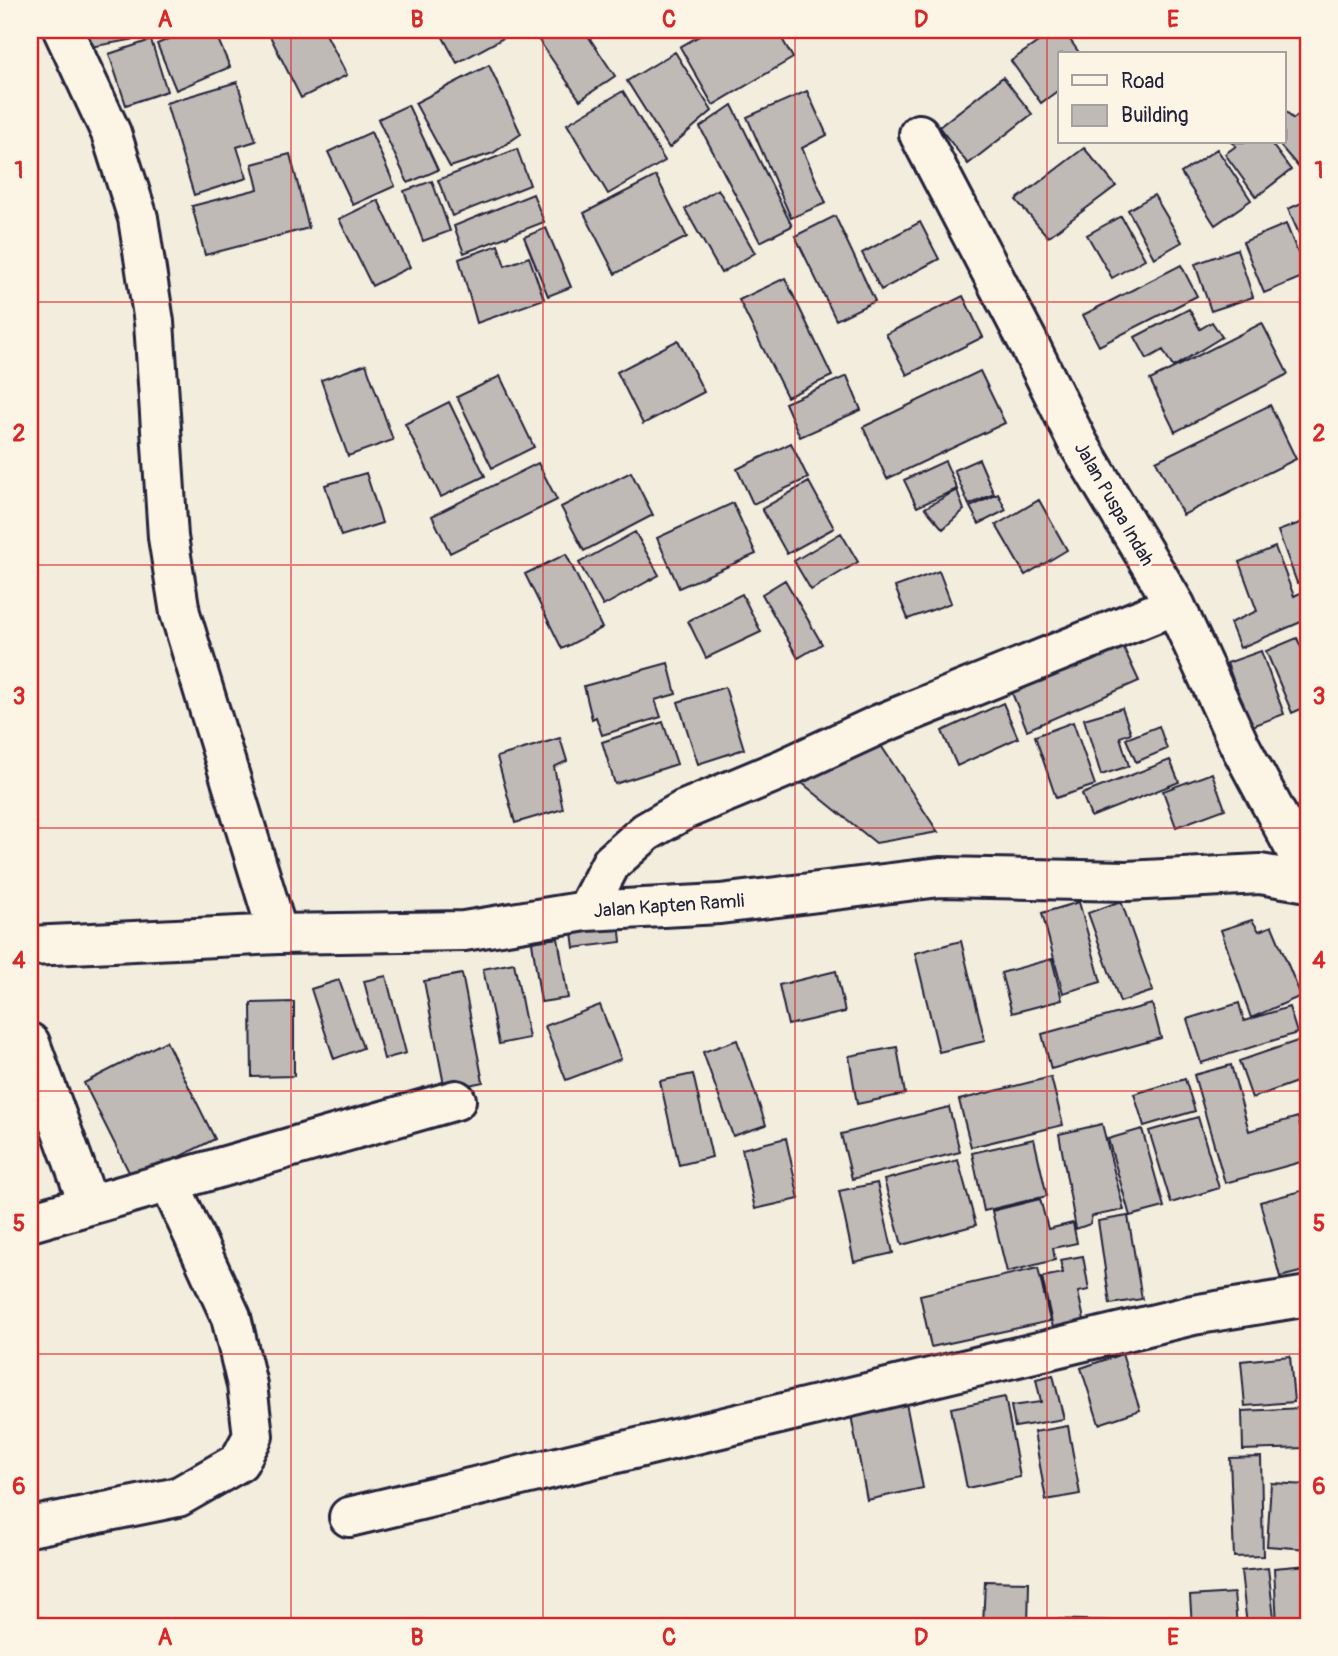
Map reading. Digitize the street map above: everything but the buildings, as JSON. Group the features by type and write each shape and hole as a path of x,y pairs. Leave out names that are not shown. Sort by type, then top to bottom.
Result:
{"street":[{"path":"63,30 111,133 138,218 155,322 168,537 180,613 278,934"},
{"name":"Jalan Puspa Indah","path":"919,134 1078,443 1175,605 1238,742 1308,873"},
{"path":"586,911 611,863 646,832 684,810 785,768 880,724 1175,605"},
{"name":"Jalan Kapten Ramli","path":"30,946 278,934 464,932 586,911 720,904 940,877 1127,881 1260,874 1308,882"},
{"path":"30,1043 89,1205"},
{"path":"30,1222 456,1100"},
{"path":"30,1527 177,1497 239,1462 253,1436 247,1385 231,1317 169,1182"},
{"path":"349,1517 1193,1315 1308,1296"}]}
